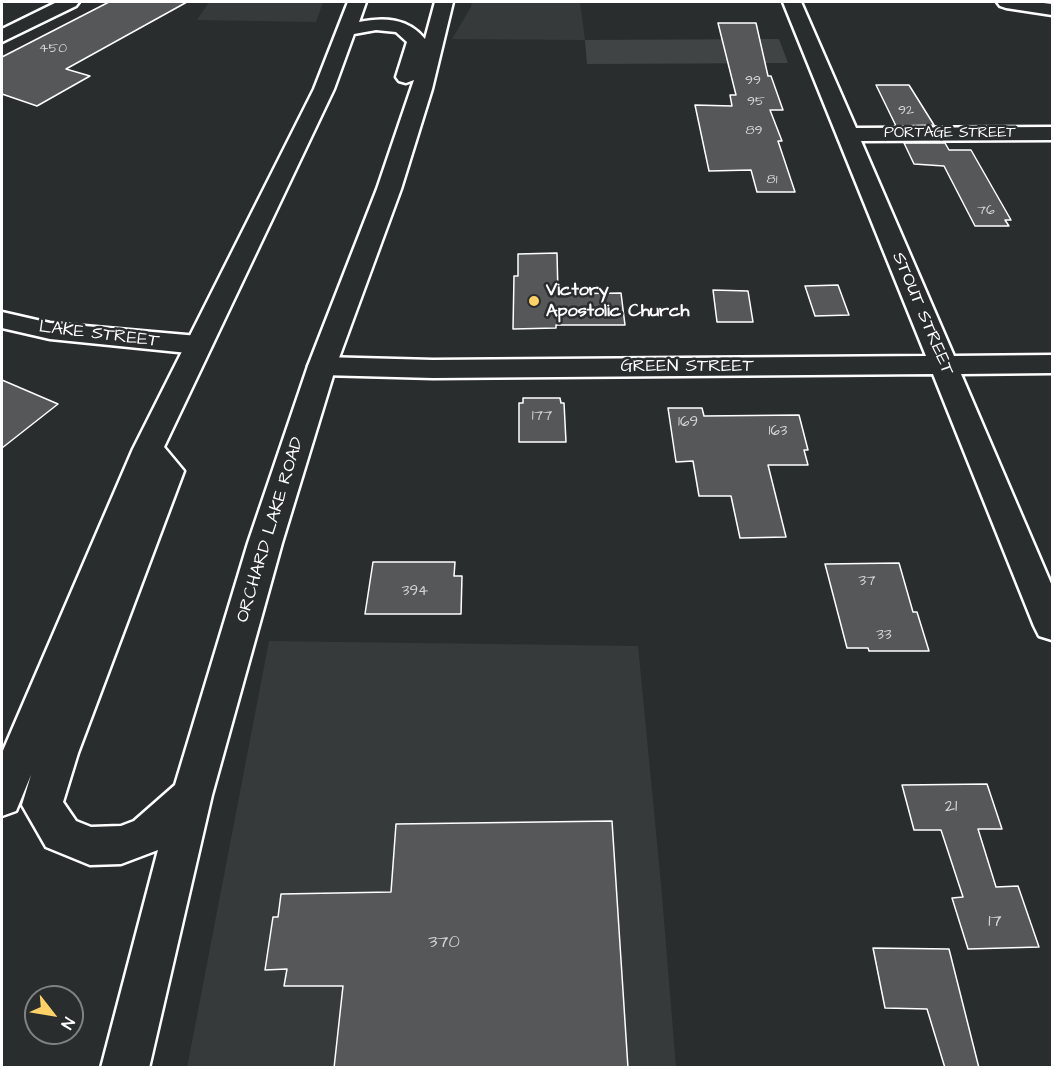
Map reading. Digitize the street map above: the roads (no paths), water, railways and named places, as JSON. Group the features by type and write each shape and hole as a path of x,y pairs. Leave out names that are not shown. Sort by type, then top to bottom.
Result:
{"main road":[{"path":"2,36 70,2"},
{"path":"2,798 148,449 324,89 357,2"},
{"name":"ORCHARD LAKE ROAD","path":"125,1068 192,795 266,543 382,178 422,89 444,2"},
{"name":"STOUT STREET","path":"792,2 1053,626"},
{"path":"1006,2 1053,10"},
{"path":"348,30 383,23 411,31 417,41 389,126"},
{"name":"PORTAGE STREET","path":"847,135 1053,134"},
{"name":"LAKE STREET","path":"2,320 50,331 198,345"},
{"name":"GREEN STREET","path":"322,366 433,369 1053,364"},
{"path":"148,449 168,471 58,753 42,805 61,834 90,846 121,845 148,835 192,795"}],"place":[{"name":"Victory Apostolic Church","path":"534,301"}]}
